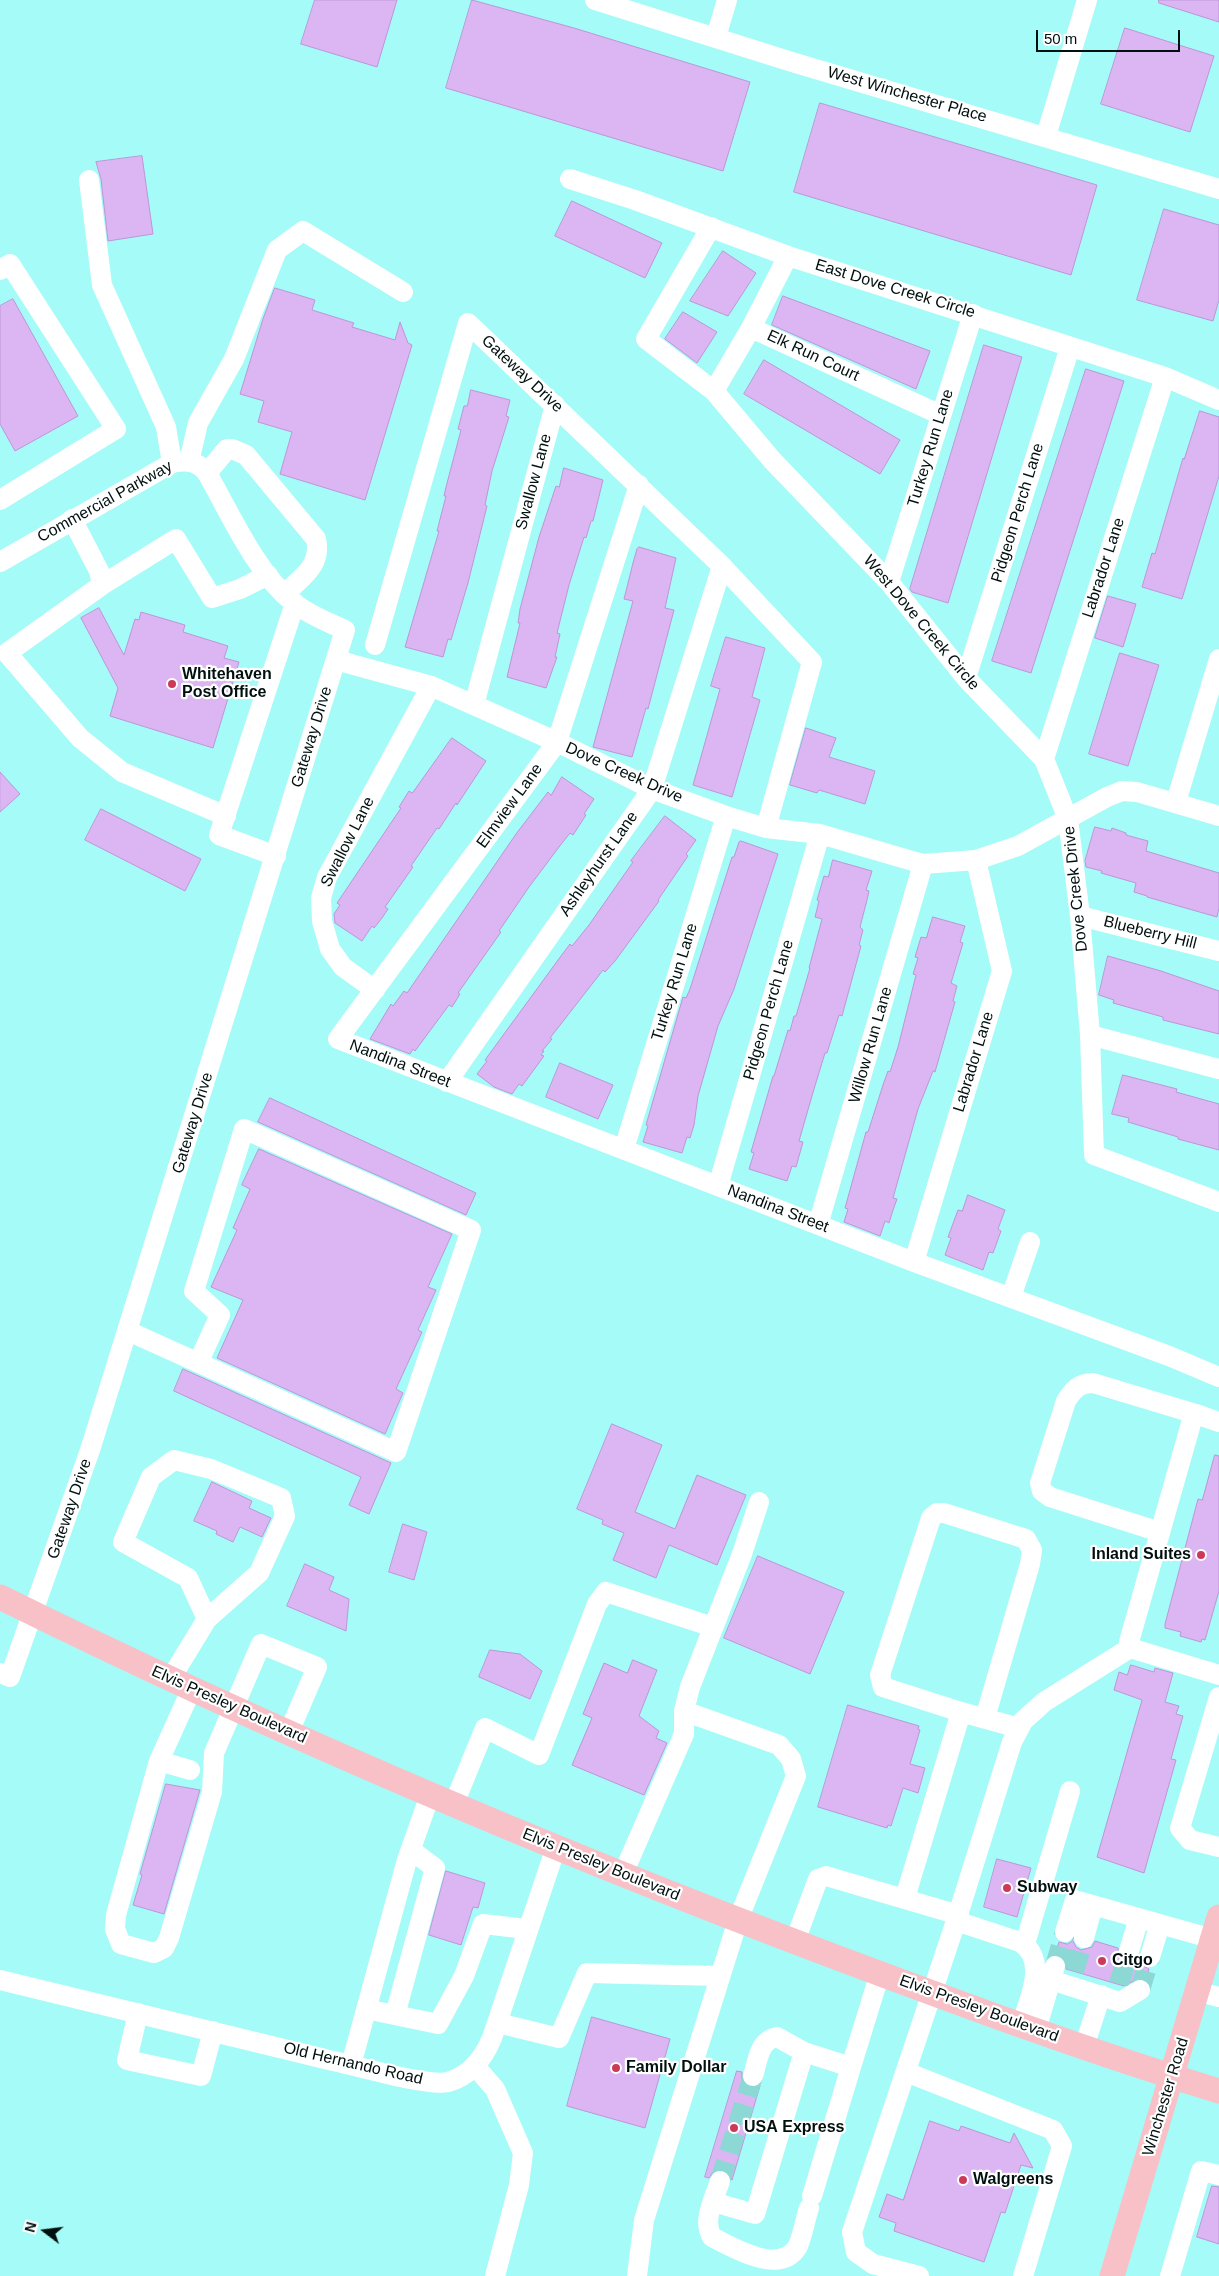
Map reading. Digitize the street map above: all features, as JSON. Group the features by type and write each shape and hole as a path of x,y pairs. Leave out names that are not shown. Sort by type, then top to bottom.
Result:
{"main road":[{"name":"Elvis Presley Boulevard","path":"0,1598 289,1732 430,1795 556,1847 738,1920 933,1993 1084,2047 1219,2091"},
{"name":"Winchester Road","path":"1112,2276 1172,2077 1208,1994 1217,1925"}],"street":[{"name":"West Winchester Place","path":"595,0 716,36 792,62 1219,189"},
{"path":"716,36 727,0"},
{"path":"1046,136 1088,0"},
{"name":"East Dove Creek Circle","path":"570,179 711,227 788,256 1165,377 1219,400"},
{"path":"89,180 102,285 166,427 180,463"},
{"name":"West Dove Creek Circle","path":"711,227 646,339 714,391 772,460 890,582 966,678 1044,759 1068,819"},
{"path":"180,463 198,424 234,359 277,250 303,232 403,292"},
{"path":"751,328 788,256"},
{"path":"0,270 10,264 116,429 0,500"},
{"name":"Turkey Run Lane","path":"890,582 973,314"},
{"name":"Gateway Drive","path":"375,644 468,323 722,566 812,662 766,828"},
{"name":"Elk Run Court","path":"714,391 751,328 941,415"},
{"name":"Pidgeon Perch Lane","path":"966,678 1070,347"},
{"name":"Labrador Lane","path":"1044,759 1165,377"},
{"name":"Swallow Lane","path":"474,705 555,405"},
{"path":"207,474 227,449 240,451 246,455 316,539 318,550 314,563 290,599 219,835 276,856"},
{"name":"Commercial Parkway","path":"0,562 72,519 180,463 196,464 207,474 268,576 290,599 345,630"},
{"name":"Elmview Lane","path":"338,1039 557,742 639,485"},
{"path":"72,519 99,571 102,585"},
{"path":"226,816 122,772 80,738 7,653 102,585 176,539 212,598 240,589 268,576"},
{"name":"Ashleyhurst Lane","path":"447,1082 652,789 722,566"},
{"name":"Gateway Drive","path":"0,1673 10,1677 73,1503 345,630"},
{"path":"1176,802 1219,659"},
{"name":"Dove Creek Drive","path":"336,660 431,686 557,742 652,789 726,816 766,828 820,834 923,864 976,860 1018,846 1068,819 1080,916 1090,1035 1094,1155 1219,1202"},
{"name":"Swallow Lane","path":"375,990 343,967 330,950 322,921 321,898 327,877 431,686"},
{"path":"1068,819 1122,791 1138,792 1219,816"},
{"name":"Turkey Run Lane","path":"624,1149 726,816"},
{"name":"Pidgeon Perch Lane","path":"718,1186 820,834"},
{"name":"Labrador Lane","path":"914,1262 1002,971 976,860"},
{"name":"Willow Run Lane","path":"818,1225 923,864"},
{"name":"Blueberry Hill","path":"1080,916 1219,951"},
{"path":"1090,1035 1219,1069"},
{"name":"Nandina Street","path":"338,1039 914,1262 1169,1356 1219,1377"},
{"path":"128,1330 396,1452 472,1230 244,1129 194,1291 220,1315 199,1362"},
{"path":"1011,1297 1030,1242"},
{"path":"1160,1532 1050,1497 1042,1491 1040,1483 1066,1401 1074,1389 1084,1383 1092,1383 1219,1422"},
{"path":"1130,1648 1128,1642 1192,1420 1196,1414"},
{"path":"207,1619 188,1578 123,1542 151,1477 174,1460 211,1469 281,1498 285,1516 260,1573 207,1619 181,1683 172,1738 159,1761 116,1915 115,1929 121,1944 154,1953 164,1948 169,1938 212,1792 214,1753 261,1644 317,1666 289,1732"},
{"path":"623,1874 684,1734 684,1711 690,1687 742,1554 758,1502"},
{"path":"985,1718 1030,1564 1032,1550 1026,1539 938,1512 931,1518 880,1675 881,1683 883,1687 961,1712 1019,1728"},
{"path":"454,1804 485,1728 539,1755 597,1604 606,1592 713,1628"},
{"path":"919,2276 873,2264 856,2252 852,2232 958,1918 1012,1742 1023,1721 1044,1702 1130,1648 1219,1675"},
{"path":"1219,1698 1213,1741 1180,1828 1190,1840 1219,1847"},
{"path":"635,2274 644,2220 738,1920 796,1776 791,1759 778,1746 684,1711"},
{"path":"905,1898 961,1712"},
{"path":"159,1761 190,1770"},
{"path":"1025,1944 1070,1792"},
{"path":"351,2065 411,1850 430,1795"},
{"name":"Old Hernando Road","path":"0,1980 351,2065 436,2083 448,2082 475,2066 485,2054 498,2023 527,1929 556,1847"},
{"path":"395,2015 435,1868 411,1850"},
{"path":"795,1941 818,1879 821,1877 826,1876 905,1898 1025,1944 1034,1957 1036,1974 1028,2027"},
{"path":"1074,1935 1075,1900 1160,1924 1217,1925"},
{"path":"1129,1951 1139,1918"},
{"path":"368,2004 395,2015 438,2024 464,1976 483,1924 527,1929"},
{"path":"1150,1957 1160,1924"},
{"path":"720,2181 707,2222 708,2231 712,2238 758,2261 767,2263 784,2260 797,2247 880,1973"},
{"path":"498,2023 559,2038 587,1974 720,1976"},
{"path":"1028,2027 1062,1976 1111,1993 1120,2002 1140,1990"},
{"path":"1084,2047 1111,1993"},
{"path":"138,2014 127,2060 201,2076 213,2031"},
{"path":"752,2076 763,2044 768,2038 777,2037 804,2052 851,2067"},
{"path":"713,2202 754,2214 804,2052"},
{"path":"475,2066 495,2089 523,2153 519,2185 495,2276"},
{"path":"906,2072 1053,2130 1062,2146 1023,2276"},
{"path":"1170,2276 1201,2171 1219,2176"}],"building":[{"path":"315,0 397,0 377,67 301,44"},
{"path":"472,0 574,28 750,82 723,171 446,88"},
{"path":"1159,0 1219,0 1219,22 1159,3"},
{"path":"1125,28 1214,56 1190,132 1101,104"},
{"path":"820,103 1097,185 1071,275 794,192"},
{"path":"142,156 153,234 108,241 101,179 96,162"},
{"path":"572,201 662,243 645,278 555,236"},
{"path":"1164,209 1219,225 1219,300 1213,321 1137,300"},
{"path":"723,251 756,273 728,316 690,301"},
{"path":"275,288 315,300 312,310 354,323 352,327 395,340 400,322 408,343 412,345 365,500 280,474 292,432 258,422 264,401 240,394 263,319"},
{"path":"783,296 930,351 916,389 772,325"},
{"path":"13,299 78,416 15,451 0,424 0,306"},
{"path":"683,312 717,332 697,363 665,339"},
{"path":"984,345 1022,357 948,603 912,592 910,589"},
{"path":"764,360 900,440 880,474 744,394"},
{"path":"1086,369 1124,381 1031,673 992,661"},
{"path":"471,390 510,400 506,416 509,417 492,471 485,505 487,506 468,583 451,640 448,639 443,657 405,647 439,531 437,531 446,496 444,496 461,430 458,429 464,406 467,406"},
{"path":"1200,411 1219,417 1219,476 1182,599 1142,587 1152,553 1155,554 1183,458"},
{"path":"564,468 603,480 593,521 591,521 586,538 584,537 569,585 557,633 560,634 555,657 557,657 546,688 507,677 520,623 518,623 520,609 539,537 556,486 559,487"},
{"path":"639,547 676,558 665,608 674,610 648,709 646,708 632,757 593,747 633,601 624,599"},
{"path":"1108,596 1136,604 1123,647 1095,638"},
{"path":"99,608 124,655 135,619 139,620 141,612 185,625 183,632 228,646 224,658 239,662 213,748 110,716 118,688 81,618"},
{"path":"726,637 765,648 752,697 760,700 732,797 693,785 720,689 711,686"},
{"path":"1120,653 1159,665 1128,766 1089,754"},
{"path":"806,728 836,738 829,757 875,771 865,804 819,790 817,793 790,785"},
{"path":"452,738 486,761 457,805 456,803 411,866 413,867 385,907 388,909 382,918 374,928 372,926 362,941 335,923 334,914 340,905 337,903 401,808 399,807 409,791 412,793"},
{"path":"0,772 20,794 0,812"},
{"path":"562,777 594,799 573,835 570,833 529,887 499,931 501,932 458,993 460,994 452,1007 449,1005 415,1051 413,1049 410,1054 370,1039 391,1004 393,1006 404,991 407,993 516,834 548,792 551,795"},
{"path":"101,809 201,859 185,891 85,840"},
{"path":"665,816 696,840 686,854 688,856 659,901 615,961 605,972 603,970 550,1038 552,1039 542,1051 544,1051 541,1055 544,1056 522,1086 519,1084 512,1094 494,1087 477,1074 487,1061 485,1060 570,944 572,946 589,925 633,862 631,861"},
{"path":"1095,827 1111,831 1112,828 1126,833 1126,835 1148,841 1146,851 1219,873 1219,908 1217,917 1147,897 1134,892 1136,883 1086,867 1085,861"},
{"path":"741,841 778,854 734,989 718,1026 698,1096 694,1125 690,1138 687,1137 682,1153 643,1142 648,1126 646,1125 683,997 686,998 690,989 732,857 734,857"},
{"path":"833,860 872,871 866,890 869,891 860,927 863,930 859,945 861,946 842,1016 839,1015 827,1053 825,1053 799,1141 803,1142 796,1167 792,1166 787,1181 749,1169 754,1153 751,1152 773,1076 788,1030 790,1031 794,1016 796,1016 810,968 822,919 815,917 819,901 817,900 824,876 828,877"},
{"path":"933,917 965,926 960,942 963,943 951,983 957,986 953,1001 955,1002 935,1072 933,1071 918,1109 893,1198 897,1199 889,1223 885,1221 880,1236 844,1222 848,1209 845,1208 866,1132 868,1132 898,1047 916,975 913,974 918,958 915,957 921,937 926,938"},
{"path":"1108,956 1161,971 1219,991 1219,1034 1163,1020 1163,1017 1113,1003 1114,1000 1099,995"},
{"path":"560,1063 613,1085 598,1119 546,1097"},
{"path":"1123,1075 1177,1089 1176,1092 1219,1104 1219,1150 1178,1139 1178,1137 1128,1122 1129,1118 1112,1114"},
{"path":"270,1098 476,1193 466,1215 258,1122"},
{"path":"259,1149 452,1234 428,1287 436,1290 418,1330 422,1332 396,1389 403,1393 385,1434 217,1358 243,1300 211,1287 237,1230 233,1228 250,1189 242,1185"},
{"path":"968,1195 1005,1210 998,1229 1001,1231 993,1253 989,1252 983,1270 945,1255 951,1238 948,1237 958,1210 962,1211"},
{"path":"183,1369 391,1463 369,1514 349,1505 361,1477 174,1391"},
{"path":"612,1424 662,1445 635,1512 675,1529 697,1475 746,1495 717,1565 669,1545 656,1578 613,1560 624,1533 602,1524 603,1520 577,1509"},
{"name":"Inland Suites","path":"1215,1455 1219,1456 1219,1591 1205,1640 1202,1639 1201,1642 1180,1636 1181,1632 1165,1628 1165,1624 1198,1499 1202,1500"},
{"path":"212,1482 252,1501 249,1508 271,1518 262,1537 240,1527 233,1542 216,1534 217,1531 194,1521"},
{"path":"403,1524 427,1532 414,1580 389,1572"},
{"path":"758,1556 844,1592 810,1674 724,1638"},
{"path":"305,1564 334,1577 329,1590 349,1599 346,1631 287,1606"},
{"path":"490,1650 520,1654 542,1671 530,1699 479,1677"},
{"path":"633,1660 657,1670 639,1716 659,1731 656,1738 667,1743 644,1795 572,1765 592,1718 583,1714 604,1663 627,1673"},
{"path":"1131,1665 1154,1672 1155,1668 1173,1673 1165,1702 1179,1706 1176,1714 1183,1716 1171,1759 1176,1760 1144,1873 1097,1857 1142,1700 1114,1690 1119,1672 1127,1675"},
{"path":"848,1705 919,1726 918,1729 920,1730 910,1764 925,1768 918,1793 903,1788 891,1826 888,1825 887,1828 818,1807"},
{"path":"166,1784 200,1790 164,1914 133,1905"},
{"name":"Subway","path":"997,1859 1031,1868 1017,1917 984,1907"},
{"path":"446,1871 485,1883 478,1908 473,1907 461,1945 429,1935"},
{"name":"Citgo","path":"1073,1941 1076,1947 1081,1950 1092,1947 1095,1941 1118,1948 1120,1959 1126,1962 1132,1962 1138,1958 1142,1965 1149,1969 1146,1980 1139,1978 1124,1986 1066,1969 1064,1958 1055,1954 1059,1942 1067,1944"},
{"path":"592,2017 670,2039 645,2128 567,2106"},
{"name":"USA Express","path":"737,2071 742,2072 742,2079 745,2085 750,2088 760,2086 732,2180 724,2170 713,2172 709,2178 705,2177"},
{"name":"Walgreens","path":"930,2121 959,2131 961,2126 1010,2143 1014,2133 1033,2168 1021,2165 1005,2213 1001,2212 984,2262 894,2231 896,2223 879,2217 887,2194 903,2200"},
{"path":"1212,2186 1219,2187 1219,2244 1197,2237"}],"tunnel":[{"path":"1055,1966 1065,1932"},
{"path":"1074,1971 1084,1938"},
{"path":"1119,1984 1129,1951"},
{"path":"1140,1990 1150,1957"},
{"path":"720,2181 753,2076"}],"place":[{"name":"Whitehaven Post Office","path":"172,684"},
{"name":"Inland Suites","path":"1201,1555"},
{"name":"Subway","path":"1007,1888"},
{"name":"Citgo","path":"1102,1961"},
{"name":"Family Dollar","path":"616,2068"},
{"name":"USA Express","path":"734,2128"},
{"name":"Walgreens","path":"963,2180"}]}
